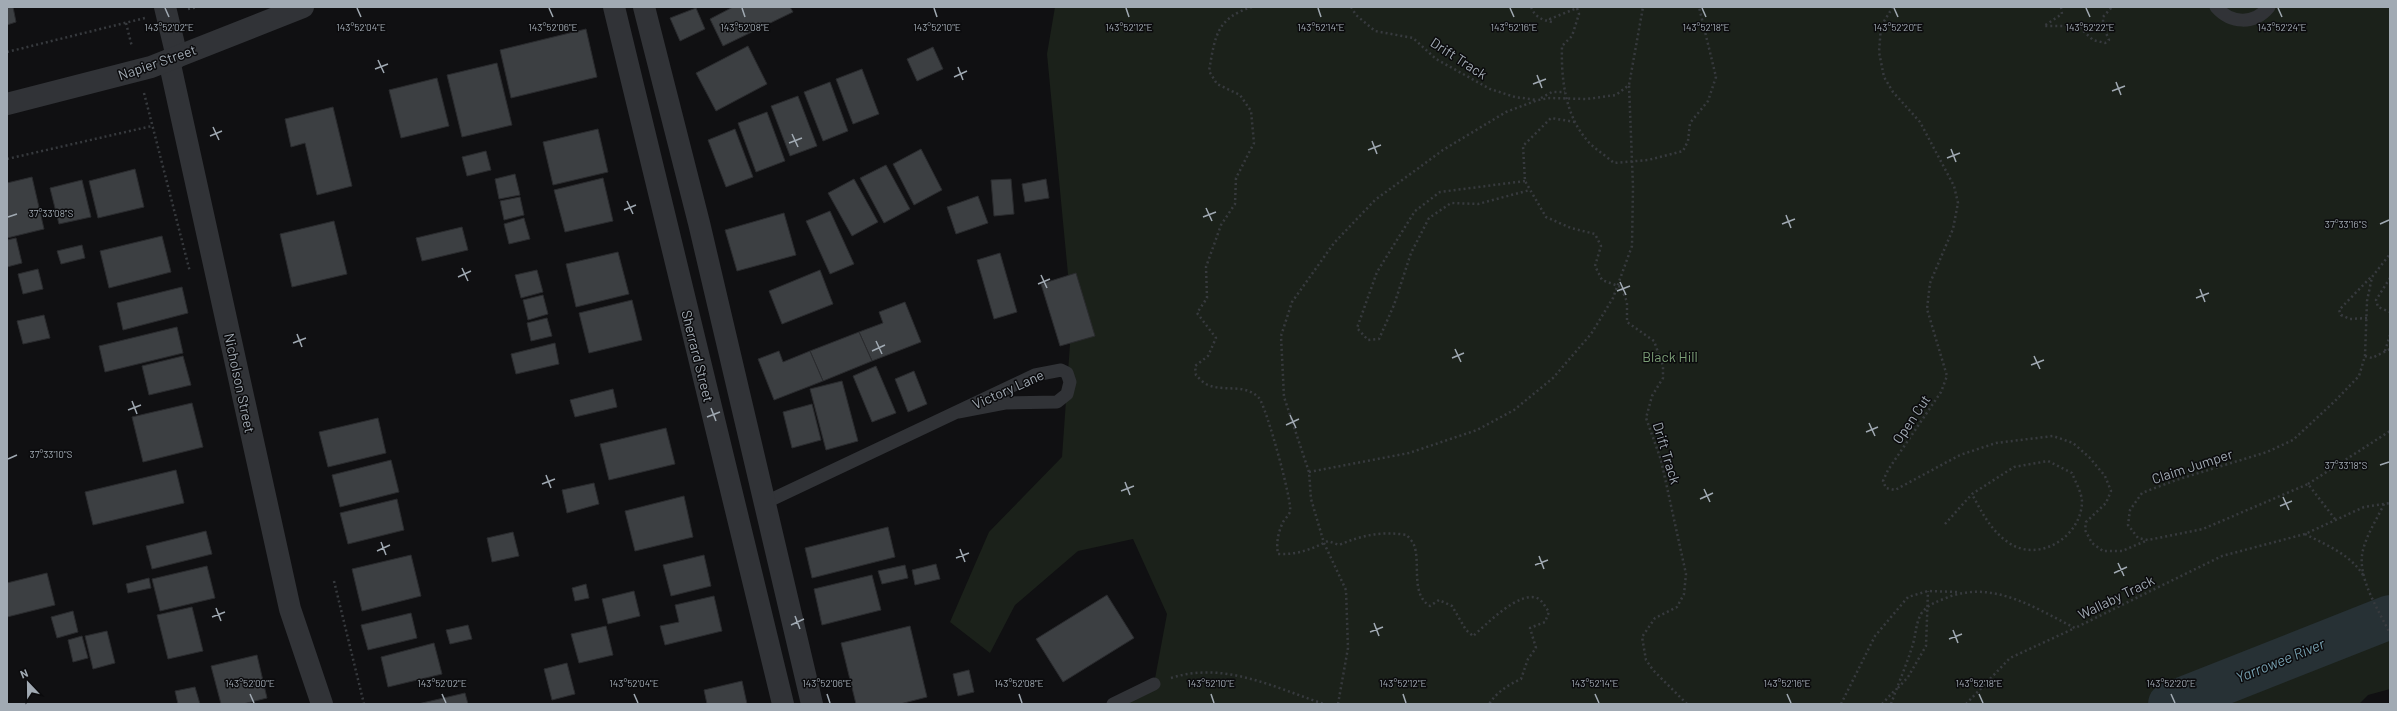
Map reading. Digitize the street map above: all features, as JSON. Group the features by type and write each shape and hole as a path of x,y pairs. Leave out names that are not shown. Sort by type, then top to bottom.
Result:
{"street":[{"name":"Napier Street","path":"7,104 135,71 173,58 303,7"},
{"name":"Sherrard Street","path":"614,7 783,704"},
{"path":"644,7 699,223 812,704"},
{"name":"Nicholson Street","path":"165,10 173,58 290,609 322,704"}],"lane":[{"path":"2216,7 2225,16 2239,21 2254,19 2269,7"},
{"name":"Victory Lane","path":"764,503 1035,375 1061,370 1069,377 1070,382 1067,394 1057,402 1005,403 958,412"},
{"path":"1113,704 1154,684"}],"path":[{"path":"7,52 165,10 196,7"},
{"path":"1252,7 1236,12 1222,23 1213,48 1209,71 1218,84 1240,95 1251,111 1254,143 1236,178 1235,204 1221,225 1206,267 1207,298 1197,313 1216,338 1208,356 1195,366 1196,375 1208,385 1248,390 1260,399 1272,429 1275,448 1289,496 1290,511 1283,522 1276,544 1278,554 1292,554 1328,541 1339,545 1362,535 1388,532 1407,535 1414,545 1418,588 1424,602 1430,606 1440,600 1452,606 1473,636 1507,607 1524,599 1535,598 1540,600 1549,612 1545,622 1530,628 1536,648 1528,659 1521,679 1509,684 1495,695 1489,704"},
{"name":"Drift Track","path":"1352,7 1356,15 1375,31 1413,38 1436,59 1490,89 1515,97 1538,100"},
{"path":"1531,7 1534,13 1542,20 1552,22 1550,19 1576,8 1579,14 1572,36 1562,46 1561,68 1565,92 1575,122 1586,140 1614,163 1648,160 1683,151 1688,141 1690,123 1708,101 1716,77 1700,7"},
{"path":"1308,472 1409,453 1476,430 1514,410 1553,378 1591,334 1614,298 1632,246 1632,161 1629,85 1643,7"},
{"name":"Open Cut","path":"1893,7 1881,26 1879,52 1884,77 1893,92 1920,122 1954,186 1958,203 1953,229 1930,283 1927,310 1933,334 1943,358 1946,376 1941,392 1888,470 1883,481 1886,488 1895,490 1960,455 1996,443 2053,436 2073,443 2089,457 2105,476 2111,491 2106,504 2086,522 2085,530 2092,543 2103,550 2122,551 2148,540"},
{"path":"2061,7 2062,14 2044,26 2078,26 2093,40 2105,43 2109,40 2103,26 2103,17 2112,7"},
{"path":"1538,100 1567,98 1587,99 1616,95 1629,85"},
{"path":"1338,704 1348,648 1346,590 1324,543 1312,499 1308,472 1284,398 1281,336 1292,302 1334,242 1375,200 1443,150 1506,112 1538,100 1552,92 1565,92"},
{"path":"1575,122 1551,118 1523,146 1525,181 1546,217 1570,228 1595,234 1601,246 1595,266 1602,280 1618,286"},
{"path":"7,159 152,126"},
{"path":"1525,181 1440,192 1415,211 1378,272 1357,328 1368,340 1379,339 1394,305 1411,253 1429,218 1451,203 1478,204 1530,190"},
{"name":"Claim Jumper","path":"2367,318 2350,319 2341,315 2339,310 2372,277 2390,254"},
{"name":"Claim Jumper","path":"2148,540 2138,538 2128,525 2130,510 2142,493 2176,480 2268,452 2293,440 2335,401 2359,376 2365,356 2367,301 2372,277"},
{"path":"2390,278 2376,300 2378,307 2390,312"},
{"name":"Drift Track","path":"1618,286 1621,287 1628,302 1627,322 1654,341 1663,366 1663,378 1652,396 1646,418 1661,460 1686,574 1684,594 1676,607 1655,618 1642,637 1646,660 1653,670 1687,704"},
{"path":"2385,351 2390,335"},
{"path":"2365,356 2372,358 2390,349"},
{"path":"2148,540 2203,530 2308,484 2390,431"},
{"path":"1945,524 1972,494 2014,467 2048,461 2072,473 2082,501 2078,523 2061,542 2037,551 2009,543 1991,527 1972,494"},
{"path":"2308,484 2334,519"},
{"name":"Wallaby Track","path":"1926,608 1961,592 1991,592 2010,598 2075,628 2222,556 2305,534 2334,519 2364,507 2390,503"},
{"path":"2365,579 2362,565 2364,548 2384,504"},
{"path":"2305,534 2354,562 2365,579 2390,634"},
{"path":"334,581 364,704"},
{"path":"1841,704 1875,636 1908,597 1928,590 1961,592"},
{"path":"1882,704 1908,677 1926,646 1926,608 1928,590"},
{"path":"1891,704 1913,644 1918,621 1926,608"},
{"path":"1966,704 2010,658 2075,628"},
{"path":"1154,684 1183,674 1219,671 1230,673 1324,704"}],"green space":[{"name":"Black Hill","path":"1055,7 2390,7 2390,689 2368,695 2359,704 1126,704 1154,684 1167,614 1133,539 1078,551 1015,605 990,653 950,622 989,532 1062,457 1072,316 1047,54"}],"building":[{"path":"7,7 13,7 16,22 7,25"},
{"path":"733,7 790,7 793,12 723,46 710,19"},
{"path":"696,8 705,29 680,41 670,18"},
{"path":"586,29 597,77 511,98 500,50"},
{"path":"748,46 767,84 716,111 696,73"},
{"path":"933,47 943,69 917,81 907,59"},
{"path":"497,63 512,125 462,137 447,75"},
{"path":"862,69 879,114 853,124 836,79"},
{"path":"437,78 449,126 401,138 389,90"},
{"path":"830,82 848,131 823,141 804,92"},
{"path":"798,96 817,146 790,156 771,106"},
{"path":"333,107 352,186 317,195 305,143 291,147 285,119"},
{"path":"767,112 785,161 756,172 738,123"},
{"path":"598,129 608,172 553,185 543,142"},
{"path":"735,129 753,177 726,187 708,140"},
{"path":"921,149 942,190 914,205 893,164"},
{"path":"486,151 491,170 467,176 462,157"},
{"path":"886,165 910,209 884,223 860,178"},
{"path":"135,169 144,207 98,218 89,181"},
{"path":"515,174 520,195 499,199 495,179"},
{"path":"32,177 44,229 7,238 7,183"},
{"path":"603,178 613,221 565,232 554,190"},
{"path":"854,179 878,222 852,236 828,193"},
{"path":"1011,179 1014,214 994,216 991,180"},
{"path":"1046,179 1049,198 1025,202 1022,184"},
{"path":"82,180 91,217 59,224 50,188"},
{"path":"978,196 988,223 956,234 947,207"},
{"path":"520,197 524,215 504,220 500,201"},
{"path":"830,211 854,264 830,274 806,221"},
{"path":"784,213 796,255 737,271 725,230"},
{"path":"524,218 530,239 509,244 504,224"},
{"path":"334,221 347,274 292,287 280,234"},
{"path":"462,227 468,250 422,261 416,238"},
{"path":"162,236 171,272 109,288 100,251"},
{"path":"16,238 22,263 7,267 7,240"},
{"path":"82,245 85,258 61,264 57,251"},
{"path":"618,252 629,294 576,307 566,264"},
{"path":"1000,253 1017,312 994,319 977,260"},
{"path":"38,269 43,289 23,294 18,274"},
{"path":"537,270 543,292 521,298 515,275"},
{"path":"820,270 833,304 782,324 769,291"},
{"path":"1076,273 1095,336 1060,346 1041,284"},
{"path":"182,287 188,313 123,330 117,303"},
{"path":"543,295 548,314 528,320 523,300"},
{"path":"632,300 642,340 589,353 579,313"},
{"path":"905,302 921,342 872,361 859,332 883,323 879,312"},
{"path":"44,315 50,338 23,344 17,321"},
{"path":"547,318 552,336 531,341 527,323"},
{"path":"177,327 183,353 105,372 99,346"},
{"path":"859,332 872,361 823,381 810,351"},
{"path":"555,343 559,364 516,374 511,354"},
{"path":"779,351 783,362 810,351 823,381 774,400 758,359"},
{"path":"183,356 191,385 149,395 142,366"},
{"path":"876,366 896,413 872,422 853,376"},
{"path":"914,371 927,404 908,412 895,379"},
{"path":"842,381 858,441 826,450 810,389"},
{"path":"613,389 617,407 575,417 570,400"},
{"path":"192,403 203,447 143,462 132,417"},
{"path":"812,404 821,440 792,448 783,412"},
{"path":"378,418 386,453 328,467 319,432"},
{"path":"666,428 675,464 609,480 600,444"},
{"path":"391,460 399,492 340,507 332,475"},
{"path":"176,470 184,503 93,525 85,492"},
{"path":"594,483 599,504 567,513 562,490"},
{"path":"684,496 693,537 635,551 625,511"},
{"path":"397,499 404,530 348,544 340,513"},
{"path":"888,527 895,557 812,578 805,548"},
{"path":"206,531 212,554 152,569 146,546"},
{"path":"513,532 519,556 492,562 487,538"},
{"path":"411,555 421,596 362,611 352,569"},
{"path":"704,555 711,586 671,596 663,565"},
{"path":"936,564 940,579 915,585 912,570"},
{"path":"905,565 908,578 882,584 878,571"},
{"path":"207,566 215,598 160,611 152,579"},
{"path":"47,573 55,605 7,617 7,583"},
{"path":"872,575 881,610 822,625 814,589"},
{"path":"149,578 151,588 128,593 126,584"},
{"path":"586,584 589,598 575,601 572,588"},
{"path":"634,591 640,616 608,624 602,599"},
{"path":"1107,595 1134,638 1063,682 1036,639"},
{"path":"714,596 722,631 665,645 660,626 679,622 675,605"},
{"path":"192,607 203,651 168,659 157,615"},
{"path":"73,611 78,632 57,638 51,617"},
{"path":"411,613 417,638 368,650 361,625"},
{"path":"468,625 472,639 450,644 446,630"},
{"path":"606,626 613,655 579,663 571,634"},
{"path":"910,626 927,697 900,704 856,704 841,643"},
{"path":"107,631 115,663 93,669 85,636"},
{"path":"82,636 88,658 73,662 68,640"},
{"path":"434,643 442,674 388,687 381,657"},
{"path":"257,655 267,698 243,704 221,704 211,666"},
{"path":"567,663 575,694 552,700 544,669"},
{"path":"969,670 974,692 958,696 953,674"},
{"path":"742,681 747,704 707,704 704,690"},
{"path":"195,687 200,704 178,704 175,691"},
{"path":"465,693 468,704 418,704"}],"waterway":[{"name":"Yarrowee River","path":"2170,704 2390,617"}]}
